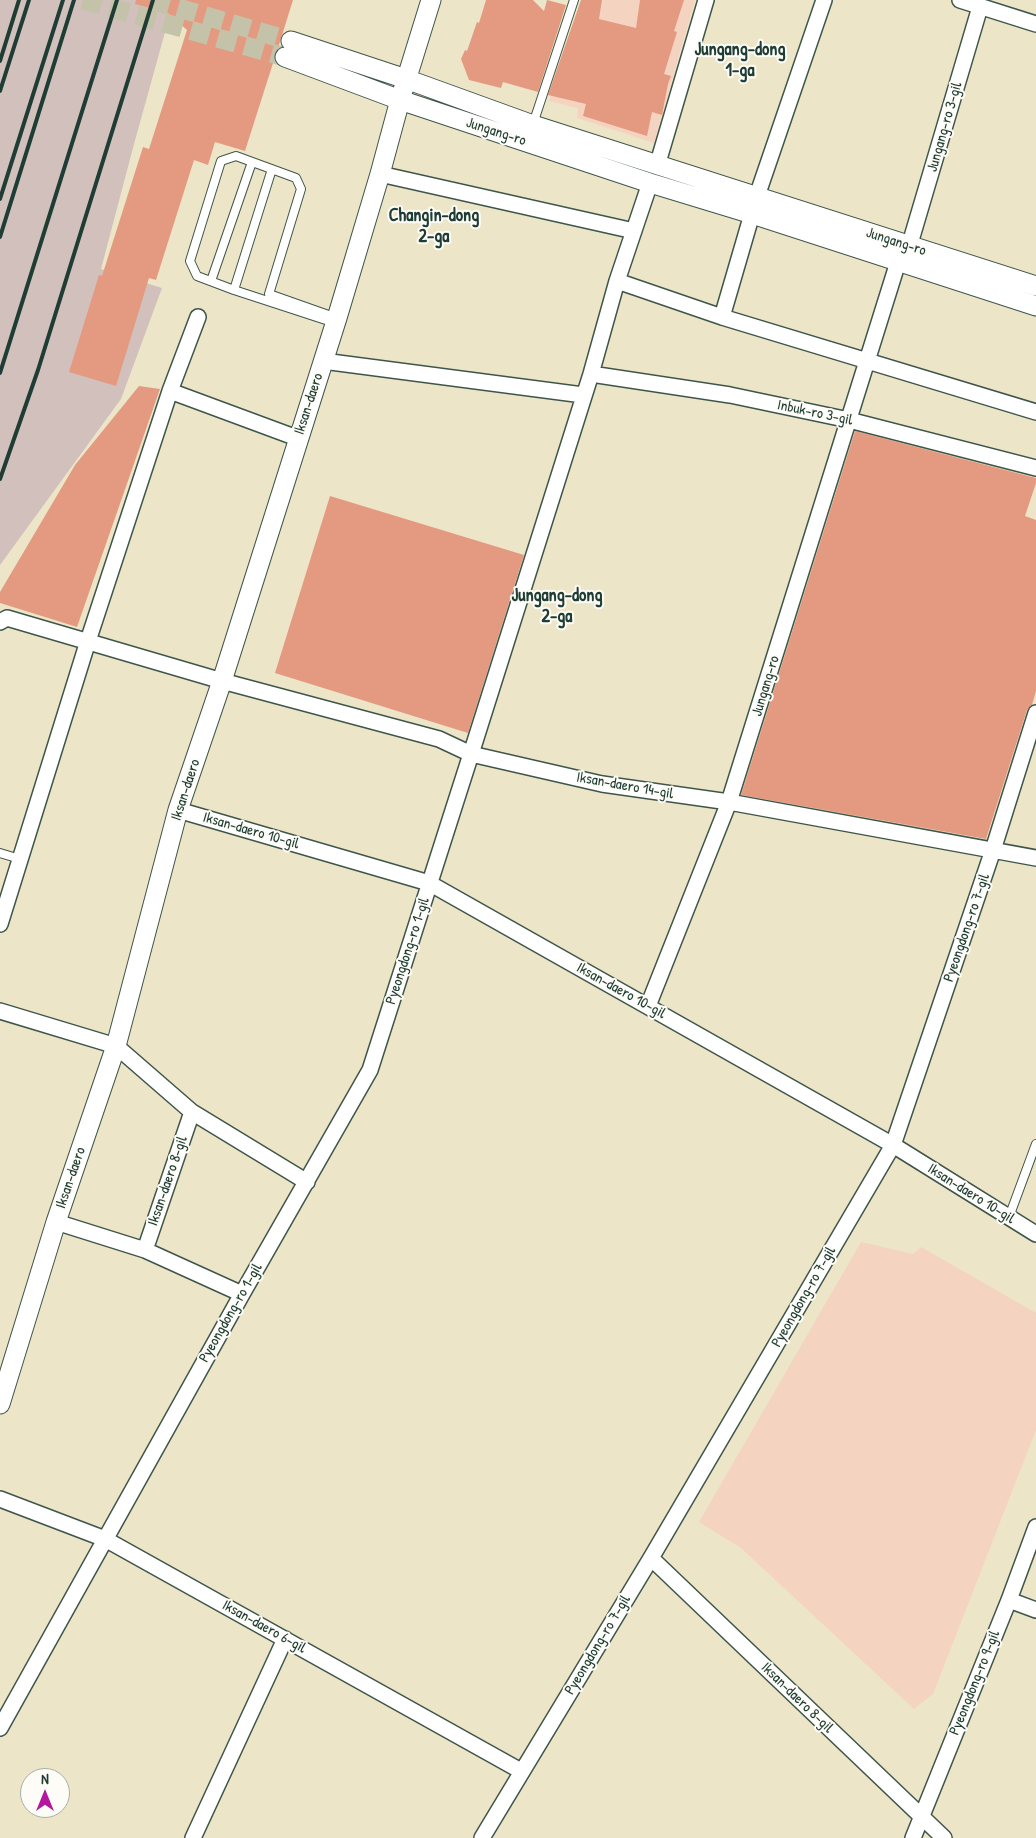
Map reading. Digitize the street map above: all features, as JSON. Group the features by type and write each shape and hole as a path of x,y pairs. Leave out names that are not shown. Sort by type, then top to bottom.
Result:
{"street":[{"name":"Iksan-daero","path":"0,1404 56,1222 116,1046 178,810 222,681 336,321 431,0"},
{"path":"429,883 591,374 617,281 654,174 706,0"},
{"path":"757,196 824,0"},
{"path":"960,0 1036,24"},
{"name":"Jungang-ro 3-gil","path":"910,247 980,7"},
{"name":"Jungang-ro","path":"1036,286 910,247 757,196 654,174 400,100 288,49 406,80 533,125 654,174 752,214 1036,306"},
{"path":"380,174 634,231"},
{"path":"722,317 752,214"},
{"name":"Jungang-ro","path":"648,1006 729,802 898,262"},
{"path":"617,281 722,317 1036,412"},
{"path":"0,924 88,641 170,391 198,317"},
{"name":"Iksan-daero","path":"323,361 583,395"},
{"name":"Inbuk-ro 3-gil","path":"591,374 730,395 849,420 1036,468"},
{"path":"170,391 298,438"},
{"name":"Iksan-daero 14-gil","path":"0,622 8,618 222,681 439,739 471,754 602,784 729,802 1036,858"},
{"name":"Pyeongdong-ro 7-gil","path":"482,1838 651,1558 893,1145 993,850 1036,714"},
{"name":"Iksan-daero 10-gil","path":"178,810 429,883 893,1145 1036,1234"},
{"name":"Pyeongdong-ro 1-gil","path":"0,1728 242,1294 370,1070 429,883"},
{"path":"0,1011 116,1046 192,1112 307,1182"},
{"name":"Iksan-daero 8-gil","path":"144,1250 192,1112"},
{"name":"Iksan-daero","path":"56,1222 144,1250 242,1294"},
{"name":"Iksan-daero 6-gil","path":"0,1499 105,1539 521,1771"},
{"name":"Pyeongdong-ro 9-gil","path":"913,1838 1010,1600 1036,1526"},
{"name":"Iksan-daero 8-gil","path":"651,1558 944,1838"},
{"path":"1010,1600 1036,1610"},
{"path":"192,1838 285,1639"}],"lane":[{"name":"Jungang-ro","path":"533,125 574,0"},
{"path":"236,156 296,178 301,189 269,294 336,321 234,290 197,276 190,261 222,161 236,156"},
{"path":"211,281 252,162"},
{"path":"234,290 272,169"},
{"path":"0,853 20,859"},
{"path":"1009,1217 1036,1144"}],"shaded area":[{"path":"0,0 174,0 101,269 162,288 121,399 0,565"},
{"path":"583,0 695,0 654,143 577,118 578,108 549,101"},
{"path":"861,1242 913,1254 921,1247 1036,1313 1036,1430 933,1694 914,1709 741,1548 699,1522"}],"building":[{"path":"136,0 293,0 278,48 274,54 274,60 245,151 215,142 208,165 194,160 156,280 149,278 116,386 69,372 99,275 102,276 143,147 149,149 187,30 168,13 135,4"},
{"path":"486,0 533,0 544,11 547,0 566,5 538,92 503,82 501,88 469,80 461,59 465,50 467,51 477,22 479,23"},
{"path":"581,0 602,0 599,19 636,28 640,0 684,0 674,31 677,32 664,74 671,76 662,115 652,112 647,136 583,116 586,104 548,95"},
{"path":"139,386 160,389 77,627 0,603 0,592 75,465"},
{"path":"855,431 1036,478 1025,516 1036,520 1036,691 1032,705 1027,710 986,839 741,795"},
{"path":"330,496 524,555 468,733 275,673"}],"tunnel":[{"path":"83,0 285,57"},
{"path":"151,0 291,41"}],"railway":[{"path":"0,61 19,0"},
{"path":"0,91 29,0"},
{"path":"0,199 63,0"},
{"path":"0,237 74,0"},
{"path":"0,373 117,0"},
{"path":"0,479 38,370 153,0"}],"district":[{"name":"Jungang-dong 1-ga","path":"740,60"},
{"name":"Changin-dong 2-ga","path":"434,226"},
{"name":"Jungang-dong 2-ga","path":"557,606"}]}
